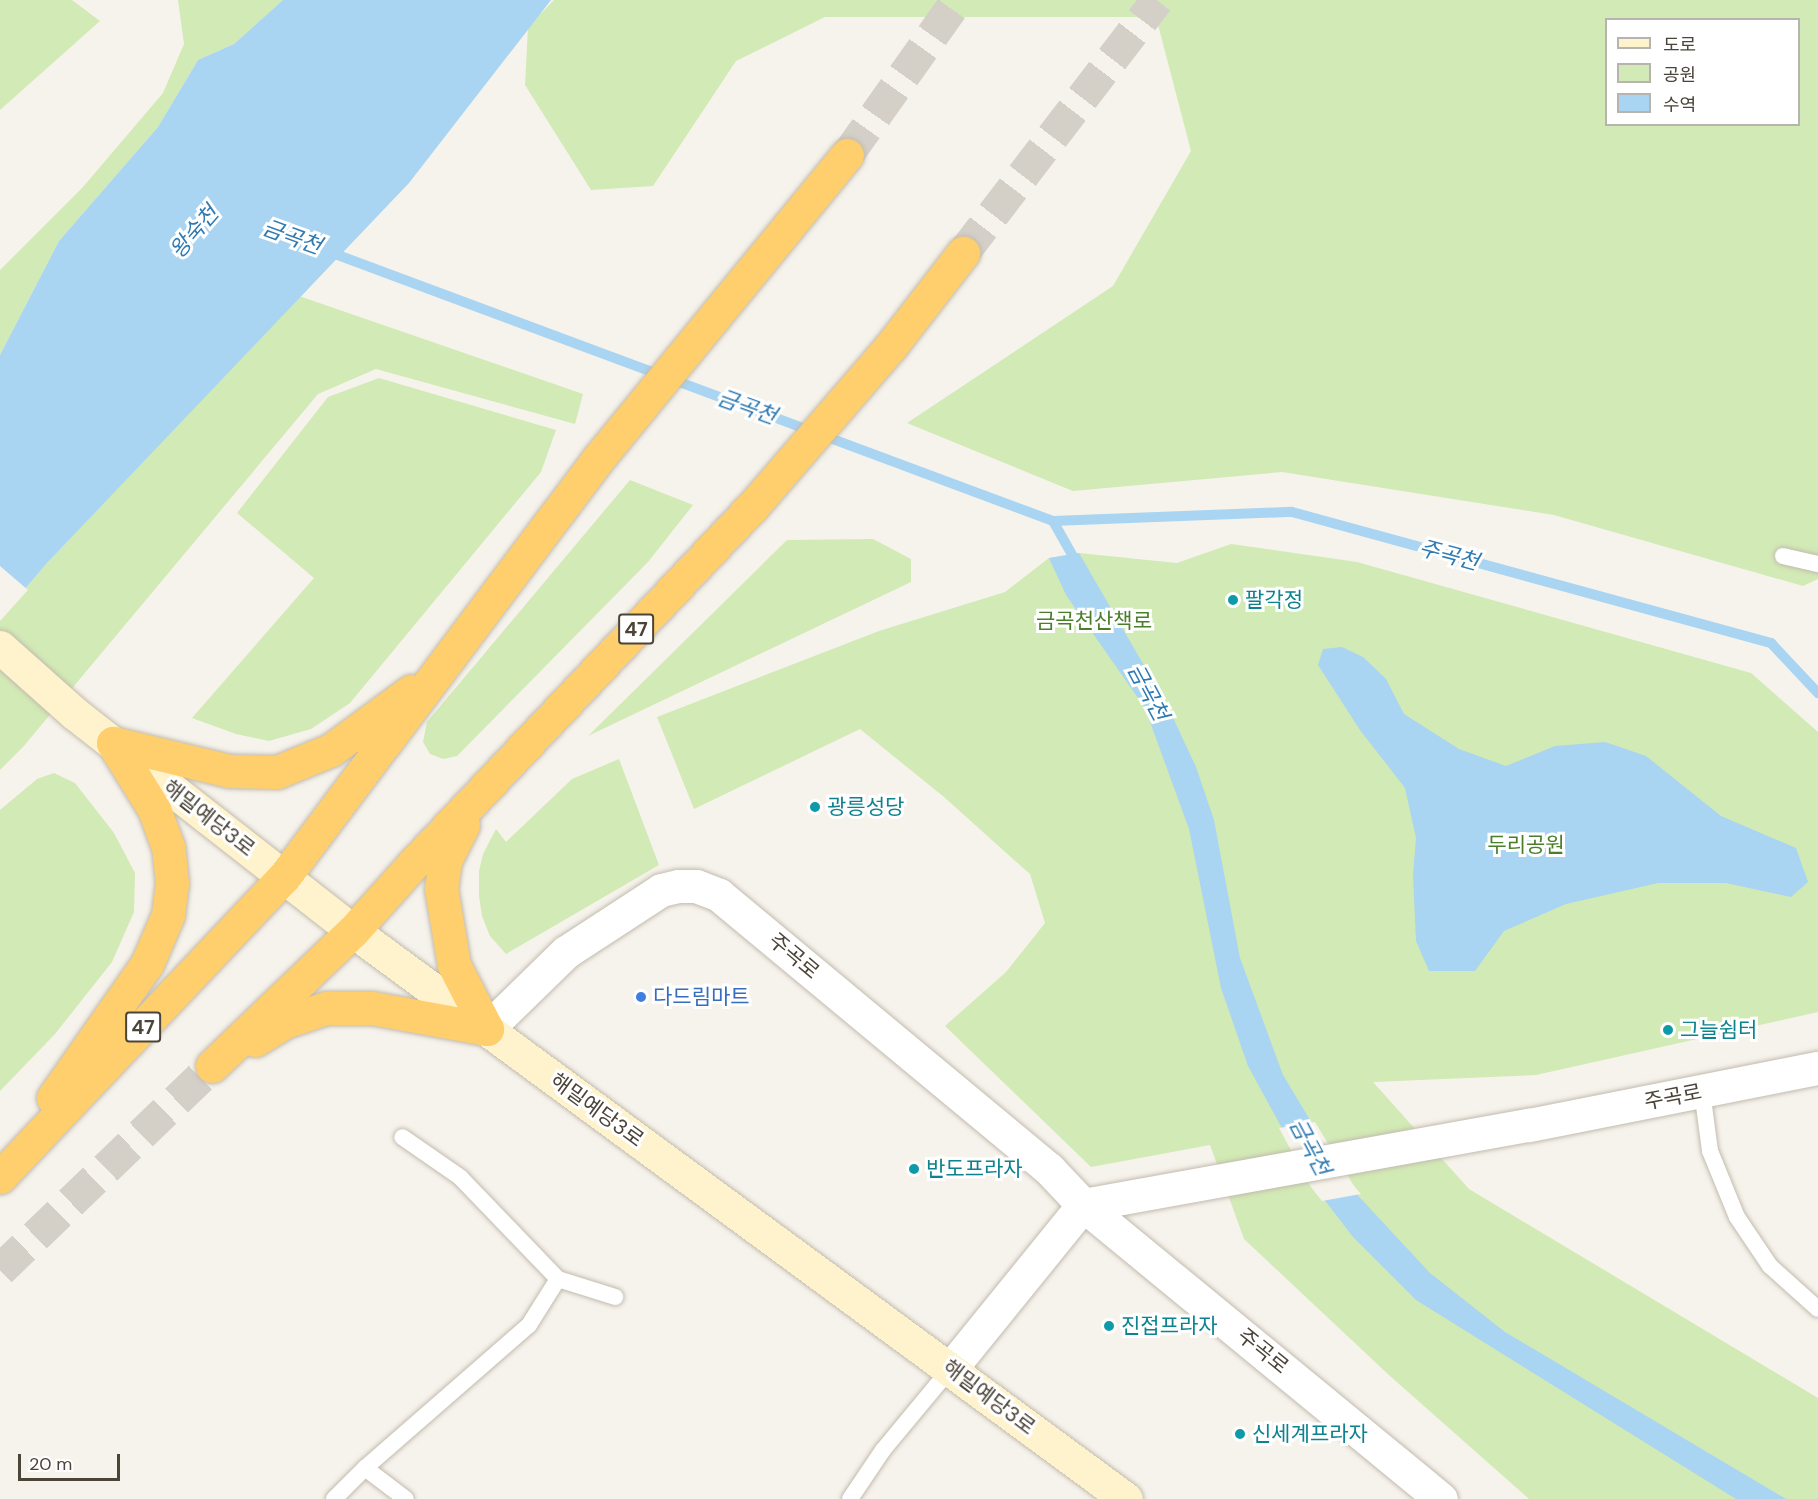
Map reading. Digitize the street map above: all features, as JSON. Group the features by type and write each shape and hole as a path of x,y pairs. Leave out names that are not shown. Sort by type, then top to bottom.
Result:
{"highway":[{"name":"47","path":"0,1175 284,877 598,459 732,292 847,155"},
{"name":"47","path":"487,1029 372,1008 326,1008 287,1021 212,1066 353,931 753,506 891,346 963,253"},
{"path":"113,743 230,771 277,772 331,750 441,668"},
{"path":"0,1175 147,964 168,915 172,884 168,847 154,809 113,743"},
{"path":"487,1029 454,965 441,888 445,861 460,828 520,751"}],"street":[{"name":"해밀예당3로","path":"0,647 74,713 353,931 951,1368 1126,1499"},
{"name":"주곡로","path":"487,1029 576,946 661,890 679,886 696,886 719,895 1049,1169 1083,1205 1441,1499"},
{"name":"주곡로","path":"1083,1205 1493,1132 1818,1068"},
{"path":"951,1368 1083,1205"}],"lane":[{"path":"1783,556 1818,564"},
{"path":"1702,1091 1710,1151 1737,1217 1770,1266 1818,1309"},
{"path":"402,1137 460,1177 558,1279 615,1297"},
{"path":"334,1499 364,1468 529,1325 558,1279"},
{"path":"850,1499 883,1450 951,1368"},
{"path":"364,1468 406,1499"}],"green space":[{"path":"0,0 72,0 100,21 0,110"},
{"path":"178,0 283,0 234,44 198,60 158,127 59,241 0,355 0,270 83,187 163,93 184,44"},
{"path":"554,0 1818,0 1818,579 1803,586 1554,515 1282,472 1073,491 907,423 1113,286 1191,151 1156,17 825,17 736,61 653,186 591,190 525,85 528,27"},
{"path":"299,296 583,394 575,424 376,369 318,394 23,747 0,770 0,618 47,563"},
{"path":"379,378 556,430 541,472 350,703 311,729 269,741 236,734 192,718 314,578 237,513 328,397"},
{"path":"630,480 693,505 648,562 457,756 443,759 430,754 423,742 427,722"},
{"path":"873,539 911,559 911,582 588,736 787,540"},
{"path":"1231,544 1357,562 1751,673 1818,732 1818,1012 1536,1075 1373,1082 1469,1189 1818,1398 1818,1499 1529,1499 1390,1376 1244,1239 1210,1145 1091,1167 945,1026 1006,972 1045,923 1030,874 944,797 860,729 694,809 657,717 879,631 1005,592 1049,558 1079,553 1177,563"},
{"path":"619,759 659,865 506,954 490,936 482,916 479,896 479,871 483,854 496,829 506,842 572,779"},
{"path":"54,773 75,783 114,833 135,873 134,912 112,962 55,1034 0,1091 0,810 37,779"}],"water":[{"name":"왕숙천","path":"283,0 551,0 409,183 47,563 0,618 0,355 59,241 158,127 198,60 234,44"},
{"name":"금곡천","path":"1079,553 1168,707 1196,767 1214,820 1240,958 1283,1075 1351,1188 1430,1273 1505,1332 1786,1499 1736,1499 1416,1300 1353,1237 1313,1185 1248,1066 1221,988 1189,829 1145,708 1066,595 1049,558"},
{"path":"1342,647 1363,657 1386,679 1404,714 1459,749 1506,766 1555,746 1605,742 1646,756 1721,816 1796,848 1808,882 1791,897 1726,883 1658,883 1566,904 1504,931 1475,971 1429,971 1416,941 1413,875 1416,838 1405,788 1360,730 1318,665 1323,649"}],"pier":[{"path":"0,566 28,590 0,621"},
{"path":"1315,1122 1361,1194 1322,1201 1311,1187 1279,1128"}],"waterway":[{"name":"금곡천","path":"327,251 1053,521 1079,567"},
{"name":"주곡천","path":"1053,521 1292,512 1771,643 1818,693"}],"tunnel":[{"path":"847,155 957,0"},
{"path":"963,253 1157,0"},
{"path":"0,1270 212,1066"}],"place":[{"name":"팔각정","path":"1233,600"},
{"name":"광릉성당","path":"815,807"},
{"name":"다드림마트","path":"641,997"},
{"name":"그늘쉼터","path":"1668,1030"},
{"name":"반도프라자","path":"914,1169"},
{"name":"진접프라자","path":"1109,1326"},
{"name":"신세계프라자","path":"1240,1434"}],"park label":[{"name":"금곡천산책로","path":"1094,621"},
{"name":"두리공원","path":"1526,845"}]}
